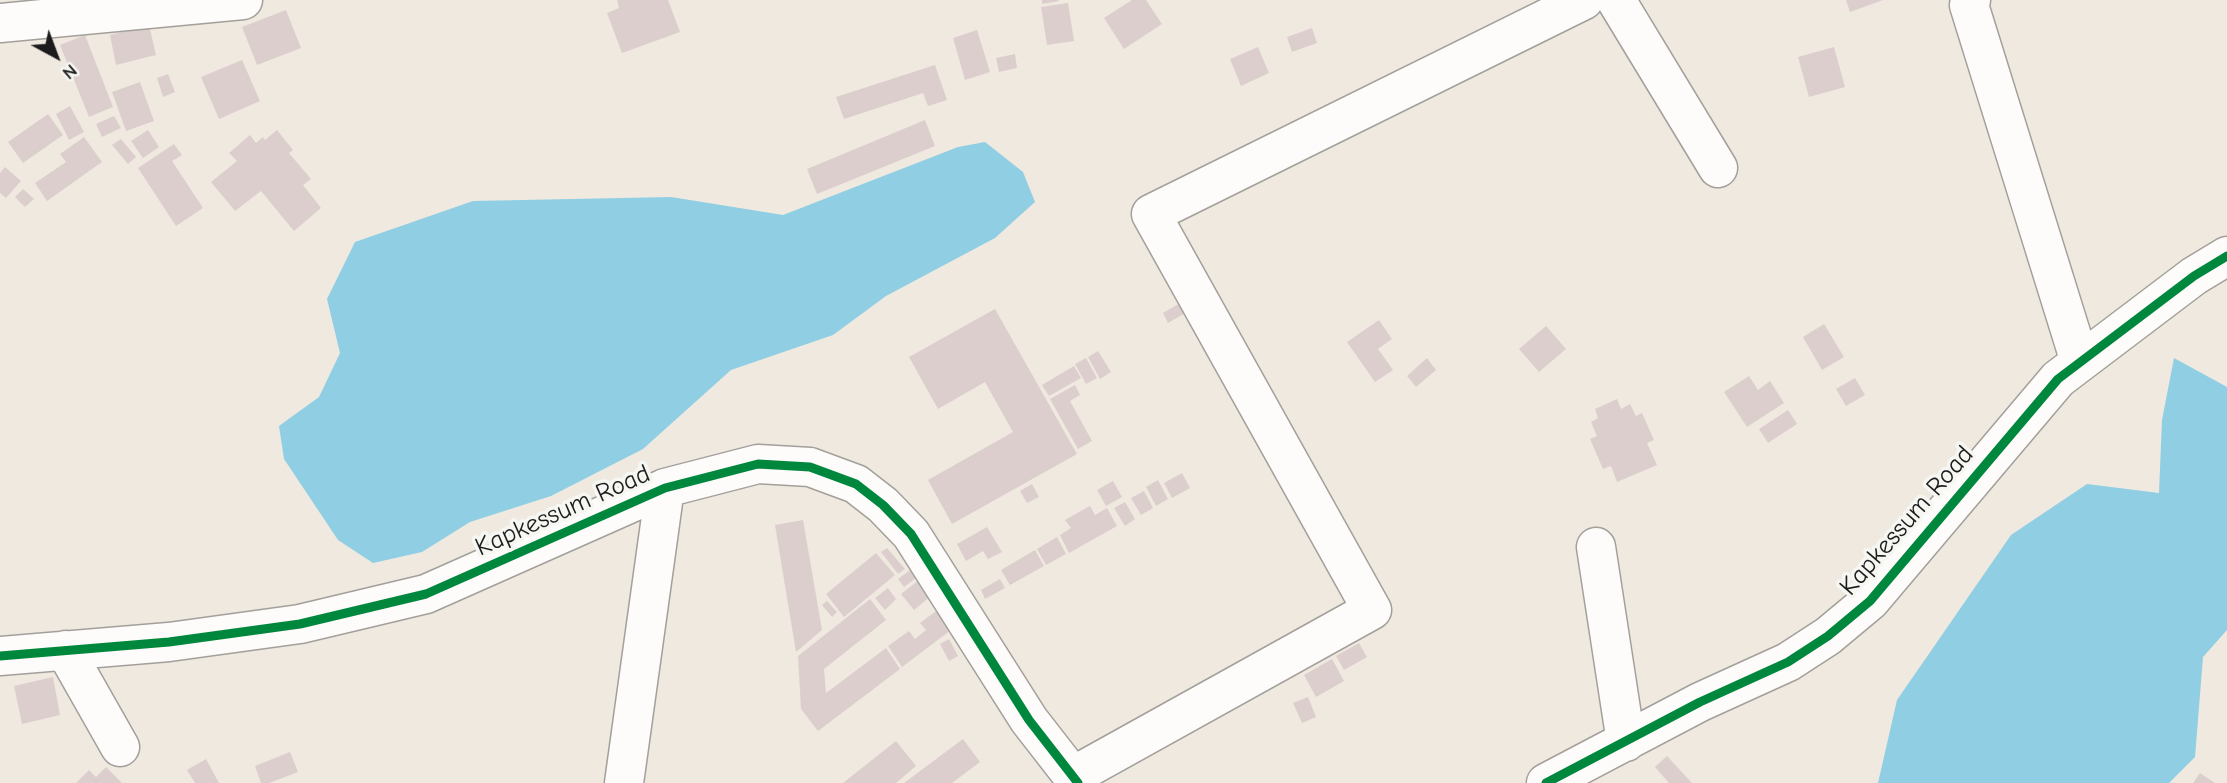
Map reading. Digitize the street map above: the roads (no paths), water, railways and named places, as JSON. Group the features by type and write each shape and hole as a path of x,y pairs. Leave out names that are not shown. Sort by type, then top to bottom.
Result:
{"street":[{"path":"0,23 243,0"},
{"path":"1076,780 1371,610 1151,214 1584,0"},
{"path":"1616,0 1718,168"},
{"path":"1970,0 1969,5 2080,362"},
{"name":"Kapkessum Road","path":"1567,779 1626,742 1700,702 1788,662 1828,636 1870,601 2058,379 2194,276 2227,256"},
{"name":"Kapkessum Road","path":"0,656 169,642 300,624 426,594 665,488 758,464 810,467 856,484 883,505 911,534 1029,720 1076,780"},
{"path":"624,783 665,488"},
{"path":"1596,547 1626,742"},
{"path":"65,650 120,747"}],"water":[{"path":"985,142 1023,172 1035,202 995,238 886,296 833,335 731,370 643,449 551,496 470,522 422,552 373,563 338,540 284,459 279,426 319,397 340,353 327,299 355,242 473,201 671,197 783,215 958,147"},
{"path":"2174,358 2227,387 2227,630 2203,657 2195,757 2169,783 1878,783 1897,700 2011,535 2087,484 2159,493 2162,420"}]}
